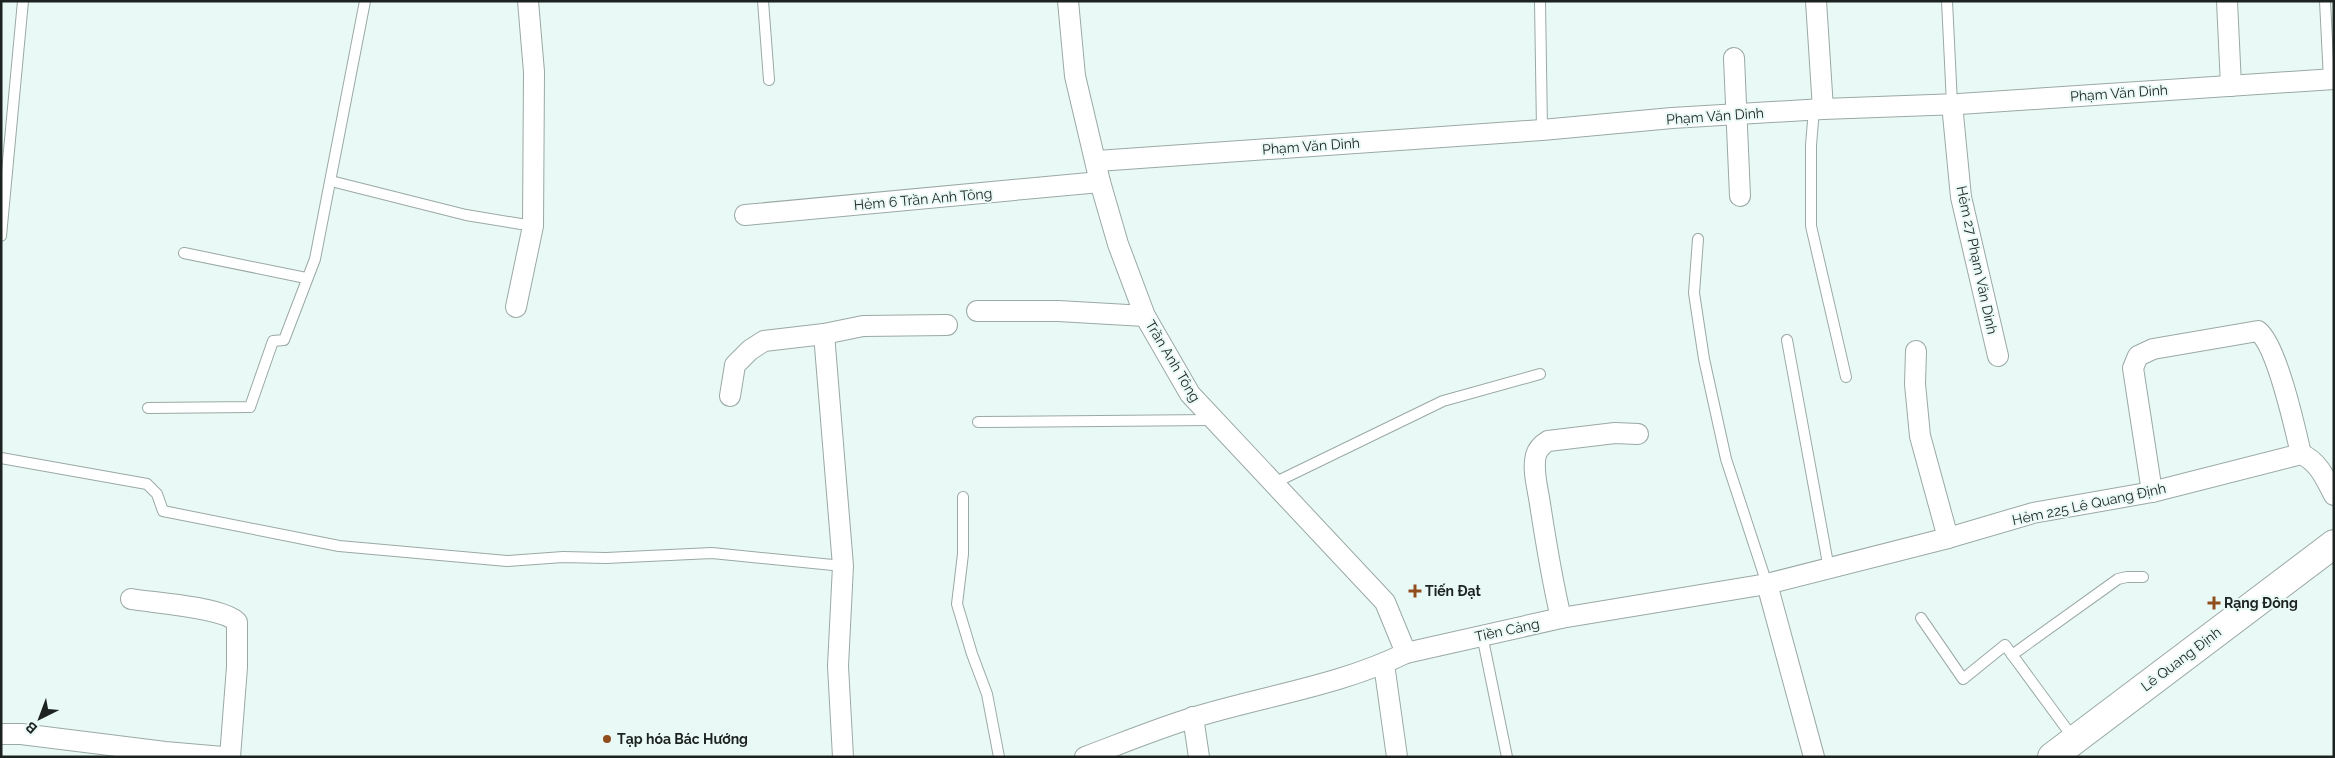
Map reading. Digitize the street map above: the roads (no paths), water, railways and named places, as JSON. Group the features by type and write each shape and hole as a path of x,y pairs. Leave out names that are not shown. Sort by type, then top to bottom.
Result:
{"main road":[{"name":"Lê Quang Định","path":"2052,757 2334,544"}],"street":[{"path":"516,307 533,226 534,72 528,1"},
{"name":"Trần Anh Tông","path":"1068,1 1076,76 1097,161 1100,182 1118,244 1145,316 1190,394 1212,420 1386,602 1406,653"},
{"path":"1816,1 1819,109"},
{"path":"2227,1 2231,86"},
{"path":"1734,58 1740,196"},
{"name":"Phạm Văn Dinh","path":"1097,161 1542,130 1736,114 1952,104 2332,79"},
{"name":"Hẻm 27 Phạm Văn Dinh","path":"1952,104 1961,197 1998,356"},
{"name":"Hẻm 6 Trần Anh Tông","path":"745,215 1100,182"},
{"path":"977,311 1058,311 1145,316"},
{"path":"730,396 735,365 750,350 764,341 824,334 863,326 947,325"},
{"path":"2152,492 2133,368 2138,356 2153,349 2258,331 2268,341 2292,417 2301,454 2312,459 2320,469 2334,495"},
{"path":"824,334 843,566 838,666 843,757"},
{"path":"1916,352 1915,384 1920,436 1948,538"},
{"path":"1561,618 1552,579 1538,491 1535,463 1537,453 1548,440 1615,433 1638,434"},
{"name":"Hẻm 225 Lê Quang Định","path":"1767,584 1948,538 2033,513 2152,492 2301,454"},
{"path":"1767,584 1808,756"},
{"name":"Tiền Cảng","path":"1085,757 1193,717 1258,701 1384,664 1406,653 1561,618 1767,584"},
{"path":"131,599 203,609 231,616 237,622 237,667 230,757"},
{"path":"1384,664 1397,757"},
{"path":"1193,717 1199,757"},
{"path":"1,734 223,757"}],"lane":[{"path":"1,236 23,1"},
{"path":"148,408 250,407 273,341 284,340 306,278 315,259 365,1"},
{"path":"763,1 769,80"},
{"path":"1540,1 1542,130"},
{"path":"1946,1 1952,104"},
{"path":"2325,1 2332,79"},
{"path":"1819,109 1811,145 1811,226 1846,377"},
{"path":"331,181 466,215 533,226"},
{"path":"1698,239 1694,293 1704,358 1726,459 1767,584"},
{"path":"184,253 306,278"},
{"path":"1787,340 1829,569"},
{"path":"1274,483 1443,401 1540,374"},
{"path":"978,422 1212,420"},
{"path":"1,458 147,484 156,494 163,511 339,546 507,561 563,557 606,558 712,553 843,566"},
{"path":"963,497 963,554 957,604 972,654 987,694 999,757"},
{"path":"2012,655 2118,579 2143,577"},
{"path":"1921,618 1963,679 2005,646 2074,740"},
{"path":"1482,635 1507,757"}],"place":[{"name":"Tiến Đạt","path":"1415,591"},
{"name":"Rạng Đông","path":"2214,603"},
{"name":"Tạp hóa Bác Hướng","path":"607,739"}]}
